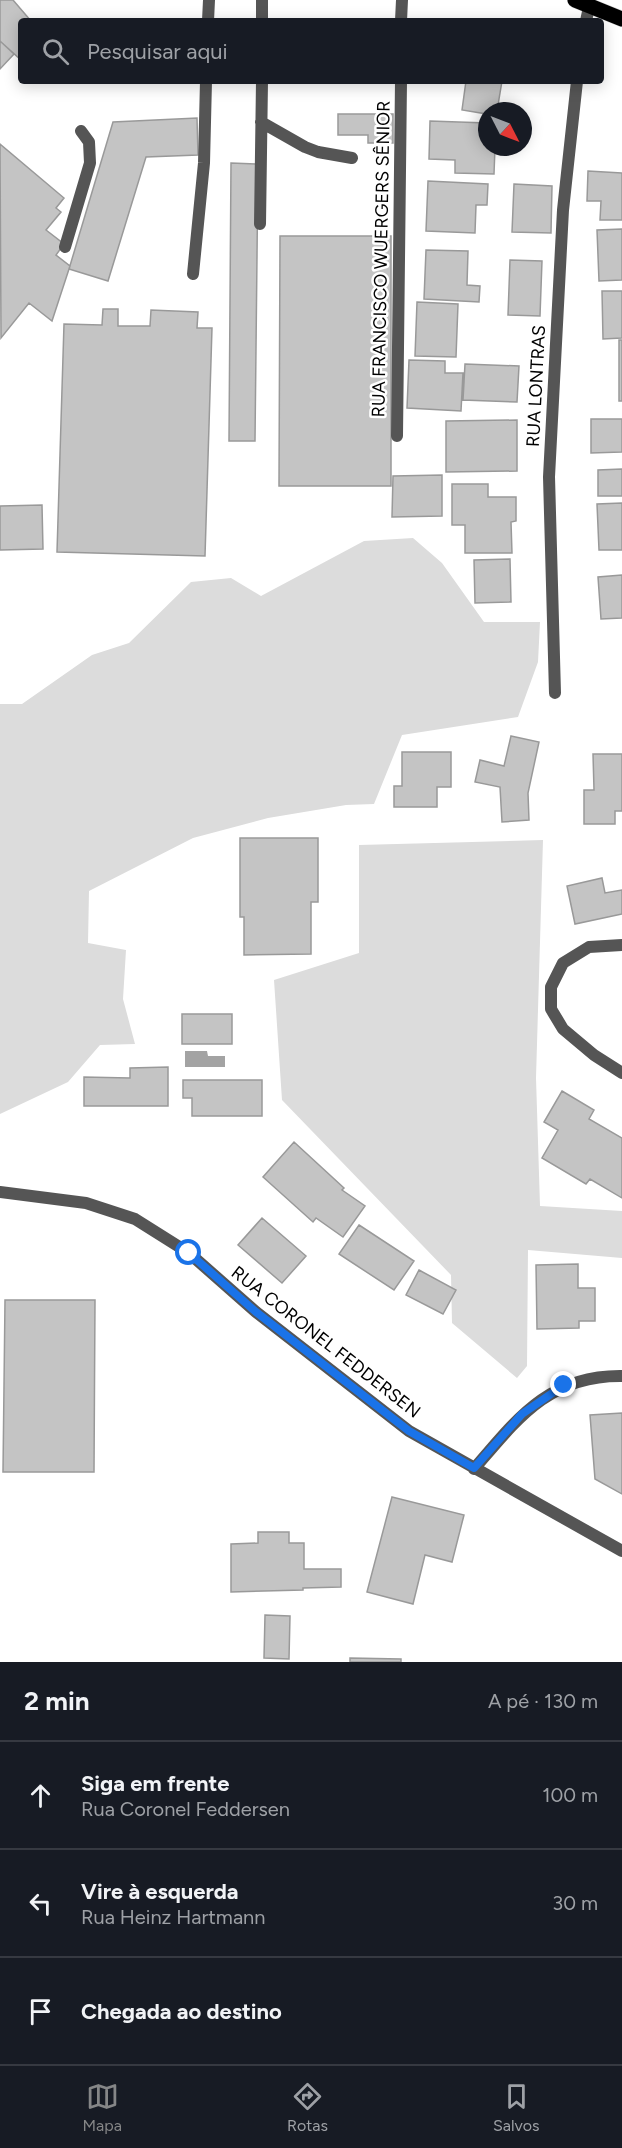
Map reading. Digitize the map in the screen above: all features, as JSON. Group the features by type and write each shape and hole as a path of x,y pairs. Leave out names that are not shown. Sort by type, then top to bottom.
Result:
{"main road":[{"path":"574,0 587,14 622,19"}],"street":[{"path":"208,18 209,0"},
{"path":"262,0 262,18"},
{"path":"401,18 402,0"},
{"path":"193,274 204,163 206,84"},
{"path":"260,224 261,84"},
{"name":"RUA FRANCISCO WUERGERS SÊNIOR","path":"398,436 401,84"},
{"name":"RUA LONTRAS","path":"555,693 549,477 563,210 577,84"},
{"path":"261,122 305,147 318,152 352,158"},
{"path":"65,248 90,163 89,142 81,131"},
{"path":"622,945 589,947 563,963 551,987 551,1009 562,1029 594,1055 622,1073"},
{"name":"RUA CORONEL FEDDERSEN","path":"0,1192 86,1203 135,1219 189,1253 256,1312 409,1431 622,1551"},
{"path":"474,1468 522,1414 564,1385 622,1376"}],"shaded area":[{"path":"413,538 442,563 484,622 540,622 538,662 518,717 402,735 374,804 346,805 268,818 193,838 89,891 88,943 126,950 123,999 135,1044 100,1045 68,1082 0,1114 0,704 22,704 92,655 129,643 191,582 231,578 261,596 364,541"},
{"path":"543,840 536,1078 540,1206 622,1211 622,1258 528,1250 527,1366 517,1378 452,1323 451,1275 282,1100 274,980 359,953 359,845"},
{"path":"185,1051 207,1051 208,1056 225,1056 225,1067 185,1067"}],"building":[{"path":"0,0 13,0 28,18 18,18 18,57 0,41"},
{"path":"0,41 14,54 0,69"},
{"path":"466,84 502,84 498,102 478,102 478,113 462,110"},
{"path":"338,114 393,114 393,143 368,143 368,135 338,135"},
{"path":"197,118 198,155 146,157 108,281 69,269 113,122"},
{"path":"430,121 478,123 478,156 495,156 494,174 455,173 455,160 429,159"},
{"path":"0,144 64,198 56,208 61,212 46,230 64,244 56,255 70,266 52,321 29,303 1,338"},
{"path":"231,163 258,164 255,441 229,441"},
{"path":"588,171 622,173 622,220 600,220 601,201 587,201"},
{"path":"428,181 488,184 487,205 476,205 475,233 426,231"},
{"path":"514,184 552,186 551,233 512,232"},
{"path":"622,229 622,280 599,281 597,230"},
{"path":"280,236 391,236 391,486 279,486"},
{"path":"426,250 468,251 467,285 480,286 479,302 424,299"},
{"path":"510,260 542,261 540,316 508,315"},
{"path":"602,291 622,291 622,338 603,339"},
{"path":"417,302 458,304 456,357 415,356"},
{"path":"103,309 118,309 118,326 150,326 151,310 198,312 197,328 212,328 205,556 57,552 64,324 102,325"},
{"path":"619,340 622,340 622,401 619,401"},
{"path":"409,360 445,361 445,373 463,373 461,411 407,408"},
{"path":"465,364 519,366 517,402 463,400"},
{"path":"591,419 622,419 622,452 591,453"},
{"path":"517,420 517,471 446,472 446,421"},
{"path":"622,469 622,496 598,496 598,470"},
{"path":"442,475 442,516 392,517 393,476"},
{"path":"452,484 488,484 488,497 516,497 516,521 511,522 512,553 465,553 465,525 452,525"},
{"path":"622,503 622,550 599,550 597,504"},
{"path":"42,505 43,549 0,550 0,506"},
{"path":"510,559 511,602 475,603 474,560"},
{"path":"622,575 622,618 601,619 598,577"},
{"path":"511,736 539,742 528,793 529,820 502,822 500,787 475,782 480,760 504,766"},
{"path":"402,752 451,752 451,787 437,787 437,807 394,807 394,786 402,786"},
{"path":"593,754 622,754 622,811 615,811 615,824 584,824 584,790 594,790"},
{"path":"240,838 318,838 318,902 311,902 311,954 244,955 244,917 240,917"},
{"path":"602,878 605,893 622,890 622,914 575,924 567,886"},
{"path":"182,1014 232,1014 232,1044 182,1044"},
{"path":"168,1067 168,1106 84,1106 84,1077 130,1078 130,1068"},
{"path":"183,1080 262,1080 262,1116 192,1116 192,1098 183,1098"},
{"path":"562,1091 594,1110 589,1119 622,1138 622,1198 590,1179 586,1184 542,1158 558,1130 544,1122"},
{"path":"294,1142 344,1188 342,1190 365,1206 343,1237 316,1218 313,1222 263,1177"},
{"path":"262,1218 306,1256 282,1283 238,1245"},
{"path":"359,1225 414,1261 394,1290 339,1254"},
{"path":"578,1264 578,1288 595,1288 595,1321 579,1321 579,1328 537,1329 536,1265"},
{"path":"419,1270 456,1290 443,1314 406,1295"},
{"path":"5,1300 95,1300 94,1472 3,1472"},
{"path":"622,1413 622,1494 595,1479 590,1415"},
{"path":"392,1497 464,1515 452,1562 425,1555 413,1604 367,1592"},
{"path":"258,1532 289,1532 289,1543 304,1543 304,1569 341,1569 341,1587 231,1592 231,1544 258,1543"},
{"path":"265,1615 290,1616 289,1659 264,1658"},
{"path":"350,1658 401,1659 401,1662 350,1662"}],"route":[{"path":"189,1253 256,1312 409,1431 474,1468 522,1414 564,1385"}]}
